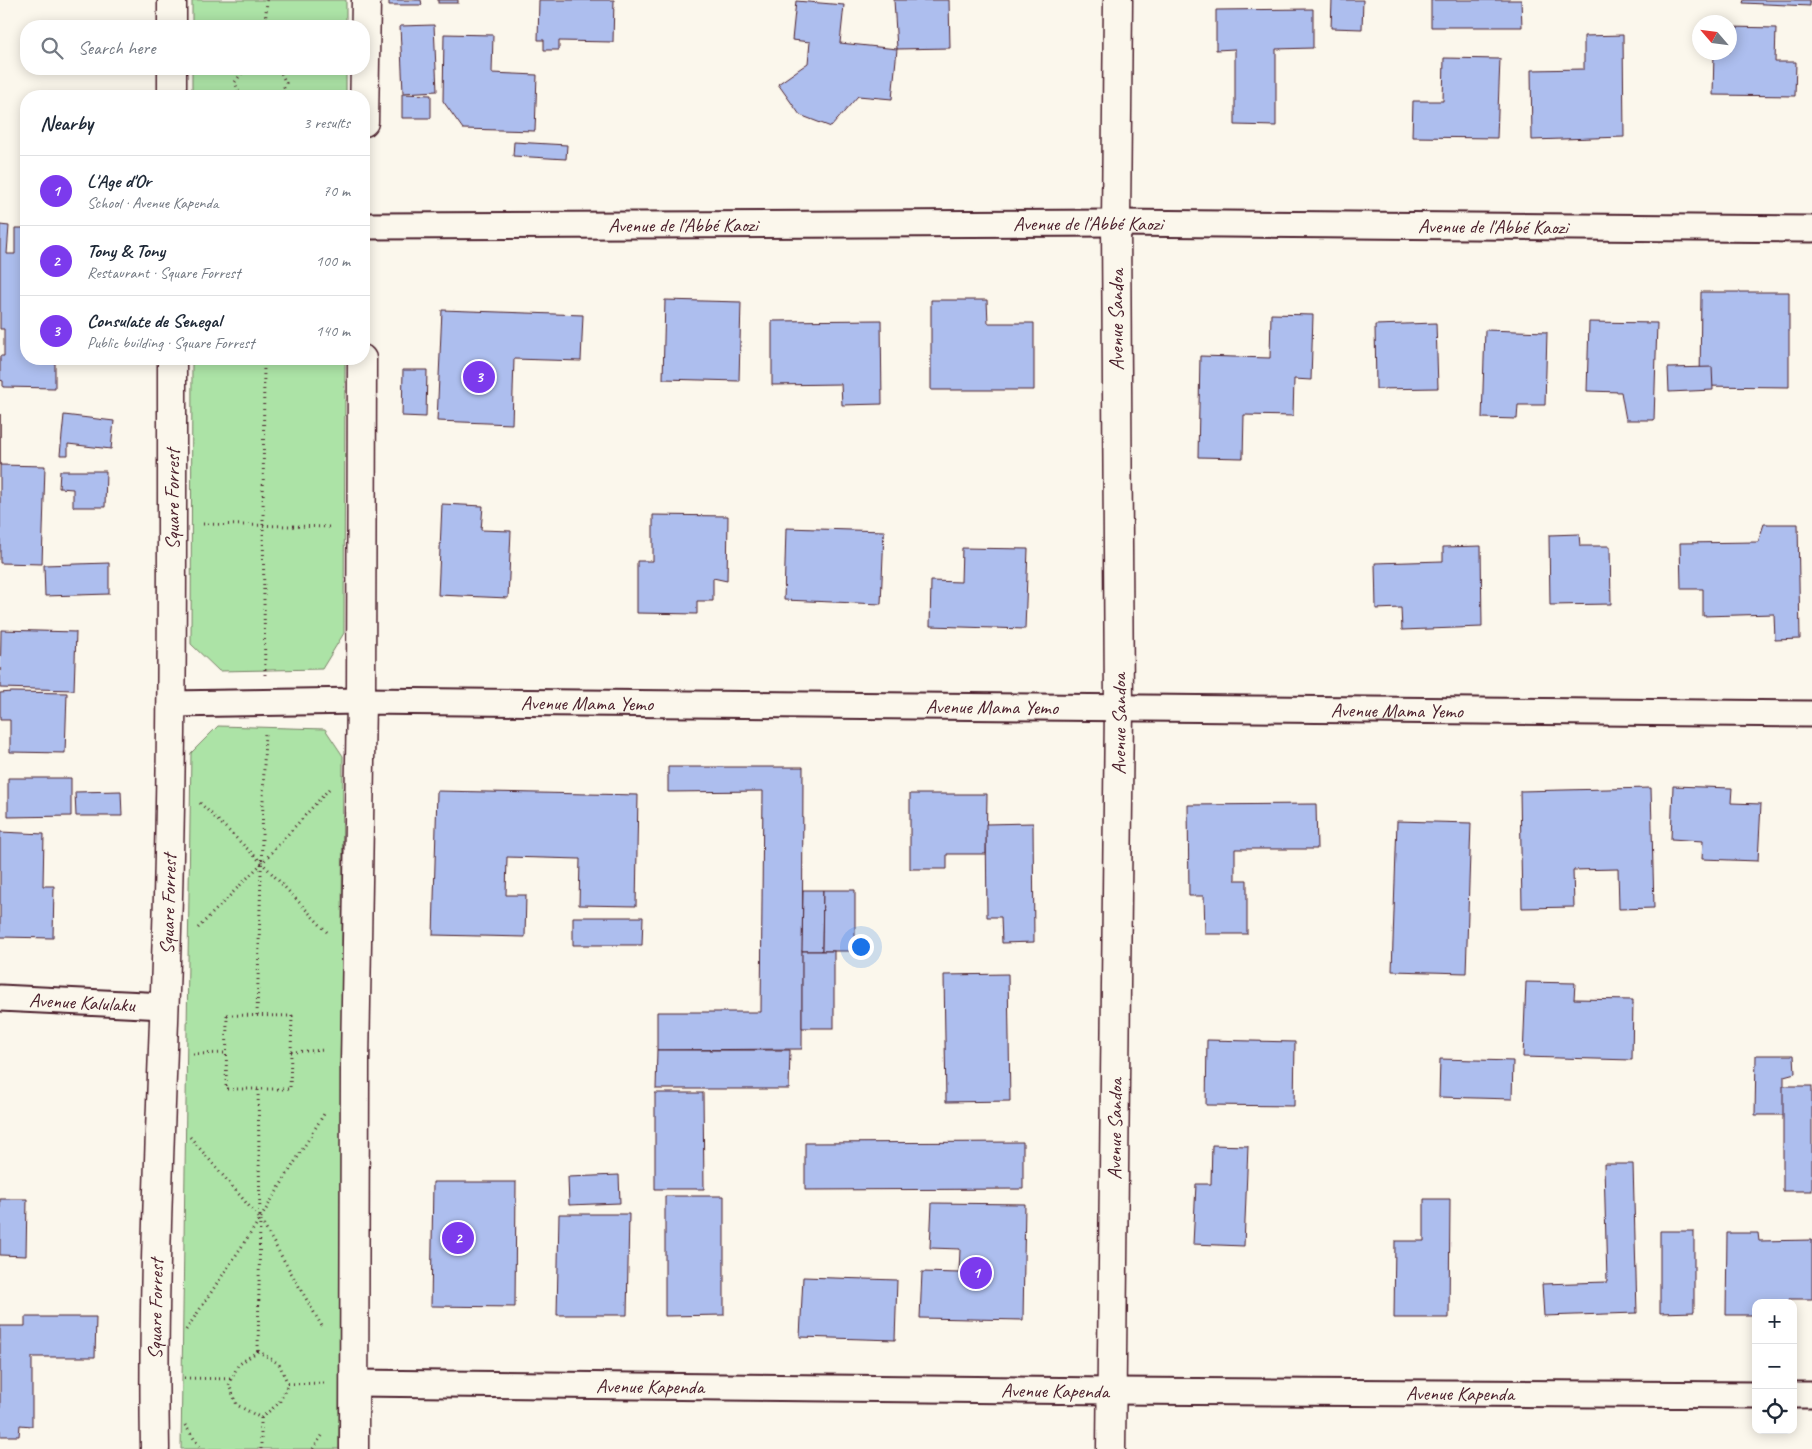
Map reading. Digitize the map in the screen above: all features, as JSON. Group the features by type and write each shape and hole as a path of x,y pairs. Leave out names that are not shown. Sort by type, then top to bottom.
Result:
{"street":[{"path":"172,0 172,20"},
{"path":"366,0 366,20"},
{"name":"Avenue Sandoa","path":"1111,1449 1119,708 1116,223 1118,0"},
{"path":"172,75 172,90"},
{"path":"365,75 365,90"},
{"name":"Avenue de l'Abbé Kaozi","path":"370,226 1116,223 1812,229"},
{"name":"Square Forrest","path":"155,1449 154,1378 172,704 172,365"},
{"path":"354,1449 362,365"},
{"name":"Avenue Mama Yemo","path":"172,704 361,701 1812,714"},
{"name":"Avenue Kalulaku","path":"0,998 165,1006"},
{"name":"Avenue Kapenda","path":"354,1383 1112,1391 1752,1395"},
{"path":"1797,1395 1812,1395"}],"path":[{"path":"265,20 267,0"},
{"path":"237,90 234,82 240,75"},
{"path":"282,75 286,82 283,90"},
{"path":"198,524 362,528"},
{"path":"166,961 262,863 359,754"},
{"path":"170,775 262,863 357,963"},
{"path":"227,1015 292,1016 290,1090 258,1089 226,1089 227,1015"},
{"path":"258,1089 260,1219 258,1351"},
{"path":"161,1103 260,1219 325,1331"},
{"path":"186,1330 260,1219 325,1112"},
{"path":"258,1351 279,1364 288,1384"},
{"path":"258,1351 238,1365 229,1386 237,1405 261,1417"},
{"path":"154,1378 232,1379"},
{"path":"288,1384 354,1383"},
{"path":"261,1417 279,1402 288,1384"},
{"path":"261,1417 261,1449"}],"green space":[{"path":"192,0 346,0 346,20 192,20"},
{"path":"192,75 346,75 346,90 192,90"},
{"path":"192,365 345,365 344,633 322,669 219,671 191,644"},
{"path":"218,726 325,729 343,756 339,1449 181,1449 191,753"}],"building":[{"path":"389,0 421,0 422,5 389,5"},
{"path":"438,0 458,0 458,3 438,3"},
{"path":"539,0 614,0 613,42 559,41 559,50 544,50 544,40 538,40"},
{"path":"894,0 949,0 950,48 897,49"},
{"path":"1332,0 1363,0 1362,29 1331,28"},
{"path":"1431,0 1521,0 1522,27 1431,27"},
{"path":"1744,0 1810,0 1810,6 1743,3"},
{"path":"796,1 844,5 840,43 897,49 892,99 858,96 831,127 800,115 778,84 808,63 810,42 792,40"},
{"path":"1313,9 1313,48 1276,49 1276,126 1235,125 1235,49 1216,50 1216,10"},
{"path":"434,25 437,91 403,93 400,26"},
{"path":"1737,27 1776,28 1775,62 1796,62 1795,96 1713,95 1714,60 1737,60"},
{"path":"444,34 493,35 492,73 537,75 535,131 463,129 443,101"},
{"path":"1623,35 1624,137 1532,140 1531,70 1584,69 1584,36"},
{"path":"1444,58 1500,59 1497,138 1412,137 1413,101 1443,101"},
{"path":"402,94 431,95 431,118 402,118"},
{"path":"514,142 567,145 566,159 513,156"},
{"path":"0,225 9,226 7,254 15,254 15,228 20,228 20,365 55,365 55,388 3,387 3,381 0,380 0,356 4,356 4,329 0,329"},
{"path":"1701,292 1789,292 1789,387 1700,386"},
{"path":"665,300 741,302 739,381 663,379"},
{"path":"931,300 987,300 988,323 1034,323 1034,390 931,390"},
{"path":"442,310 583,315 581,361 514,359 512,424 437,421"},
{"path":"1271,314 1313,315 1311,380 1294,379 1293,416 1244,415 1243,458 1198,457 1200,356 1270,358"},
{"path":"881,320 882,404 842,405 841,384 772,385 772,321"},
{"path":"1589,322 1657,323 1654,420 1626,420 1621,392 1587,391"},
{"path":"1436,323 1438,388 1376,389 1375,325"},
{"path":"1485,330 1547,332 1545,405 1518,405 1517,419 1482,418"},
{"path":"1712,367 1713,390 1669,392 1668,368"},
{"path":"403,370 427,370 426,417 402,416"},
{"path":"64,415 114,421 111,449 68,444 68,455 60,455"},
{"path":"0,465 45,466 42,564 0,563"},
{"path":"60,471 106,471 105,507 73,507 73,489 59,488"},
{"path":"442,504 483,506 481,530 511,531 508,598 438,595"},
{"path":"653,515 728,516 727,581 713,578 713,601 697,601 697,614 637,613 637,561 653,561"},
{"path":"1764,524 1798,524 1800,639 1775,640 1774,614 1703,616 1703,589 1681,589 1680,543 1758,542"},
{"path":"786,528 884,531 881,604 784,600"},
{"path":"1579,534 1580,546 1610,546 1611,604 1550,605 1549,535"},
{"path":"1481,546 1482,627 1402,630 1401,608 1376,609 1375,563 1443,561 1443,547"},
{"path":"962,548 1028,549 1025,629 930,626 931,581 961,582"},
{"path":"109,563 109,594 45,596 44,565"},
{"path":"1,630 76,632 74,690 0,688"},
{"path":"0,693 67,693 65,753 10,752 10,720 0,720"},
{"path":"668,767 803,767 802,1049 657,1050 657,1012 761,1012 763,791 668,792"},
{"path":"8,778 71,778 71,816 8,817"},
{"path":"1673,786 1732,788 1731,803 1761,804 1758,861 1702,859 1703,841 1671,839"},
{"path":"1651,788 1654,908 1619,909 1618,869 1573,870 1574,907 1522,908 1520,791"},
{"path":"121,791 122,816 76,816 75,792"},
{"path":"437,791 638,795 636,906 579,905 580,859 507,857 506,895 526,895 525,937 433,935"},
{"path":"910,794 987,794 986,854 947,854 947,869 910,869"},
{"path":"1316,804 1317,849 1235,849 1235,880 1247,880 1247,934 1205,934 1204,896 1189,896 1188,805"},
{"path":"1397,821 1471,823 1466,973 1392,971"},
{"path":"1033,823 1034,942 1002,943 1001,917 987,917 986,824"},
{"path":"0,832 44,834 43,886 54,886 53,938 0,937"},
{"path":"803,890 823,890 822,951 802,951"},
{"path":"823,890 855,890 855,951 822,951"},
{"path":"573,917 643,917 642,945 573,945"},
{"path":"802,951 834,951 834,1028 802,1028"},
{"path":"1008,974 1010,1101 946,1102 944,975"},
{"path":"1526,982 1575,983 1574,999 1633,1000 1632,1060 1523,1057"},
{"path":"1207,1040 1295,1042 1294,1106 1206,1105"},
{"path":"657,1050 790,1050 789,1089 656,1089"},
{"path":"1756,1055 1794,1055 1795,1073 1784,1076 1784,1115 1755,1115"},
{"path":"1440,1059 1513,1061 1512,1099 1439,1097"},
{"path":"1783,1086 1812,1086 1812,1191 1783,1191"},
{"path":"655,1093 703,1093 704,1189 655,1189"},
{"path":"1023,1142 1023,1189 805,1190 805,1143"},
{"path":"1212,1145 1248,1146 1244,1246 1193,1244 1196,1184 1211,1184"},
{"path":"1604,1164 1633,1164 1637,1313 1544,1316 1542,1284 1607,1282"},
{"path":"619,1175 620,1203 569,1205 568,1177"},
{"path":"433,1182 516,1182 515,1307 431,1306"},
{"path":"665,1196 724,1196 724,1315 665,1316"},
{"path":"0,1199 27,1199 26,1256 0,1255"},
{"path":"1424,1199 1450,1199 1449,1318 1394,1318 1395,1241 1424,1241"},
{"path":"932,1203 1025,1204 1023,1320 920,1318 922,1272 959,1273 960,1249 930,1248"},
{"path":"559,1214 629,1214 627,1315 557,1315"},
{"path":"1660,1231 1694,1231 1694,1312 1660,1313"},
{"path":"1727,1233 1758,1233 1759,1241 1812,1240 1812,1299 1752,1299 1752,1315 1726,1315"},
{"path":"803,1277 897,1280 895,1340 800,1337"},
{"path":"25,1317 96,1317 95,1357 32,1357 32,1426 20,1425 19,1436 0,1436 0,1326 25,1326"}],"place":[{"name":"Consulate de Senegal","path":"479,377"},
{"name":"Tony & Tony","path":"458,1238"},
{"name":"L'Age d'Or","path":"976,1273"}]}
